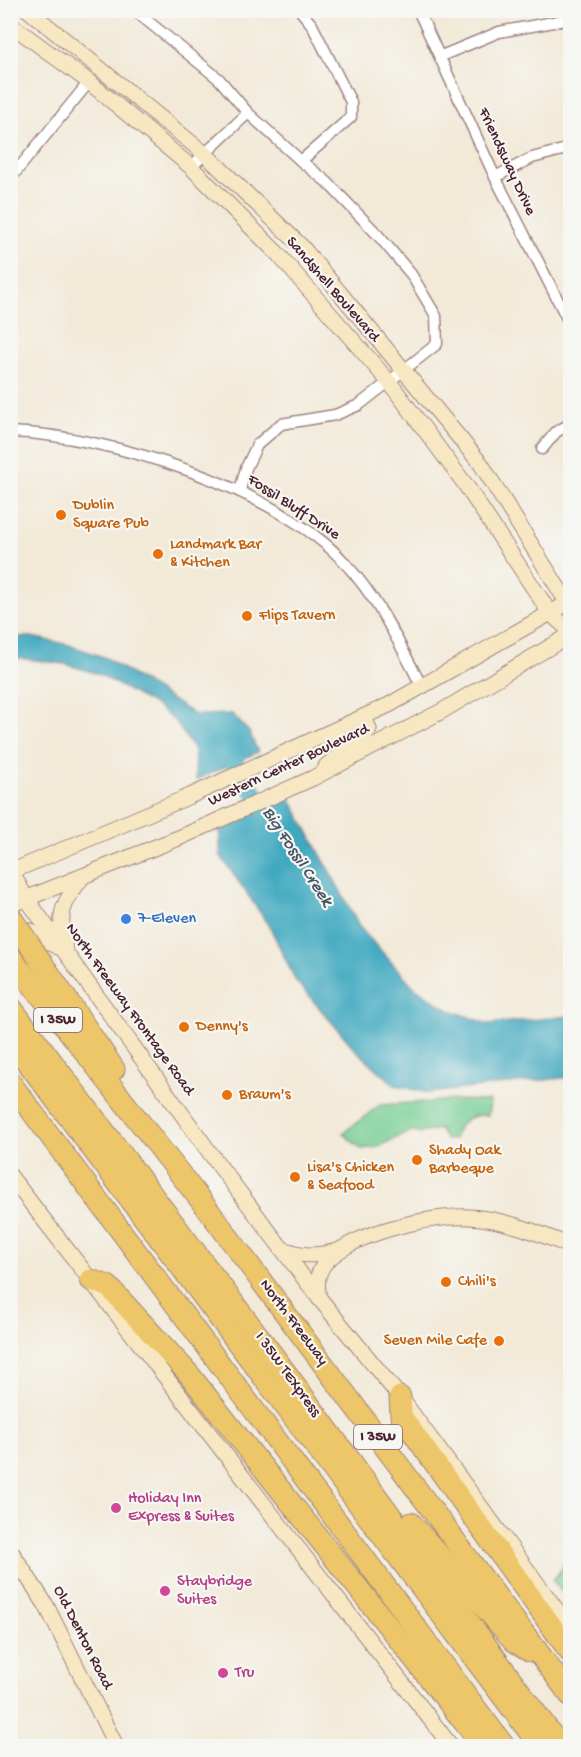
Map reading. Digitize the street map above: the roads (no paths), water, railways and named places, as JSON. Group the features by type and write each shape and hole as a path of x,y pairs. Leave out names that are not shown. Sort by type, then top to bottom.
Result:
{"highway":[{"path":"10,916 113,1069 195,1178 209,1211"},
{"name":"North Freeway","path":"14,961 209,1211 570,1695"},
{"name":"I 35W TEXpress","path":"10,1006 275,1359 560,1746"},
{"name":"I 35W TEXpress","path":"10,1039 540,1746"},
{"path":"10,1082 504,1746"},
{"path":"10,1102 39,1135 60,1149"},
{"path":"91,1280 108,1286 188,1373 483,1746"},
{"path":"275,1359 425,1540 514,1641 548,1663"},
{"path":"400,1397 401,1416 570,1652"}],"main road":[{"name":"Sandshell Boulevard","path":"28,10 205,154 302,248 347,299 481,464 569,604"},
{"name":"Sandshell Boulevard","path":"10,24 89,82 191,167 278,254 390,383 465,484 550,613 570,633"},
{"name":"Western Center Boulevard","path":"11,871 190,796 364,717 569,604"},
{"name":"Western Center Boulevard","path":"10,905 202,827 313,778 442,711 570,633"},
{"path":"313,778 341,751 367,734 369,729 364,717"},
{"path":"11,871 26,898"},
{"path":"66,951 60,920 65,901 83,876"},
{"name":"North Freeway Frontage Road","path":"26,898 203,1143 283,1249"},
{"path":"10,930 31,931 66,951"},
{"path":"10,1176 252,1492 451,1746"},
{"path":"283,1249 301,1256 314,1256 343,1249 404,1224 436,1218 471,1217 532,1231 570,1246"},
{"path":"283,1249 319,1298 400,1397 570,1628"},
{"path":"319,1298 317,1286 320,1271 327,1261 343,1249"},
{"name":"Old Denton Road","path":"10,1550 46,1605 116,1746"}],"street":[{"path":"135,10 219,79 248,113 327,182 377,234 411,274 436,316 436,344 390,383 347,411 281,424 257,445 246,468 240,490"},
{"path":"300,10 312,25 351,102 351,117 301,161"},
{"name":"Friendsway Drive","path":"418,10 495,177 570,324"},
{"path":"441,56 499,32 550,16 570,19"},
{"path":"10,179 89,82"},
{"path":"191,167 248,113"},
{"path":"495,177 532,158 570,148"},
{"path":"10,159 21,166"},
{"path":"542,449 556,432 570,424"},
{"name":"Fossil Bluff Drive","path":"10,432 62,436 101,444 240,490 321,541 344,561 381,608 422,687"}],"water":[{"path":"11,637 31,637 66,644 106,658 195,715 232,714 249,732 258,752 196,780 194,750 176,722 156,706 99,674 65,664 11,657"},
{"path":"290,798 361,929 414,987 447,1009 488,1024 570,1016 570,1077 428,1093 395,1085 355,1049 296,981 269,925 220,855 220,826"}],"waterway":[{"name":"Big Fossil Creek","path":"222,744 270,816"}],"place":[{"name":"Dublin Square Pub","path":"61,515"},
{"name":"Landmark Bar & Kitchen","path":"158,554"},
{"name":"Flips Tavern","path":"247,616"},
{"name":"7-Eleven","path":"126,919"},
{"name":"Denny's","path":"184,1027"},
{"name":"Braum's","path":"227,1095"},
{"name":"Shady Oak Barbeque","path":"417,1160"},
{"name":"Lisa's Chicken & Seafood","path":"295,1177"},
{"name":"Chili's","path":"446,1282"},
{"name":"Seven Mile Cafe","path":"499,1341"},
{"name":"Holiday Inn Express & Suites","path":"116,1508"},
{"name":"Staybridge Suites","path":"165,1591"},
{"name":"Tru","path":"223,1673"}]}
